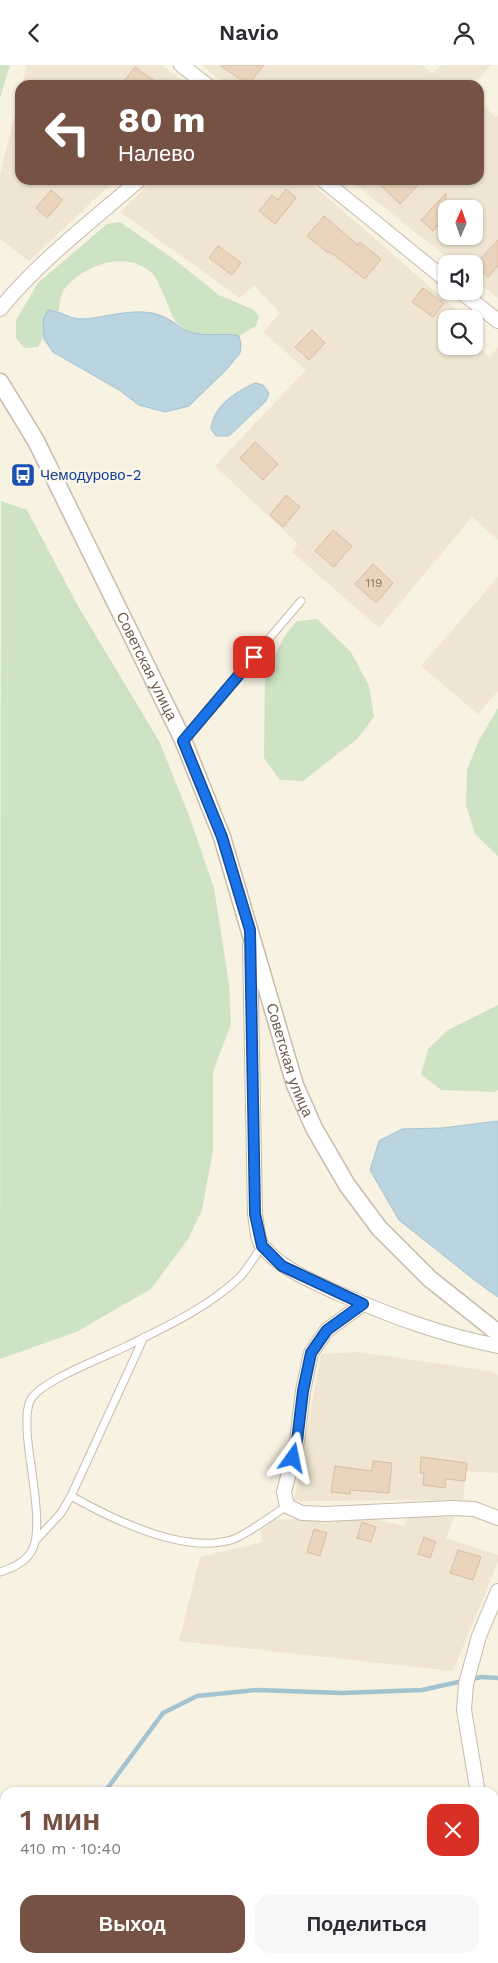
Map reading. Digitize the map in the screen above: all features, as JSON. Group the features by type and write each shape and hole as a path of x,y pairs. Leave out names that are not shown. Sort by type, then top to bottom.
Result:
{"street":[{"path":"181,65 200,80"},
{"path":"0,309 13,293 58,251 133,185"},
{"path":"328,185 438,274"},
{"path":"471,300 498,321"},
{"name":"Советская улица","path":"0,382 36,441 183,741 222,837 295,1085 314,1129 347,1185 379,1228 430,1279 498,1333"},
{"path":"250,930 255,1214 262,1246 282,1266 398,1319 456,1337 498,1346"},
{"path":"363,1304 327,1330 311,1353 303,1391 297,1441 284,1492 287,1506 302,1513 326,1514 452,1508 474,1509 498,1518"},
{"path":"477,1787 464,1710 466,1684 479,1637 498,1591"}],"lane":[{"path":"183,741 301,601"},
{"path":"37,1539 36,1513 27,1442 27,1413 31,1398 47,1384 144,1337 204,1305 240,1276 262,1246"},
{"path":"0,1572 20,1564 31,1552 37,1539 61,1513 71,1496 144,1337"},
{"path":"71,1496 108,1517 159,1535 201,1545 232,1540 287,1506"}],"shaded area":[{"path":"27,65 162,65 182,80 23,80"},
{"path":"201,65 423,65 432,74 441,65 491,65 478,80 220,80"},
{"path":"484,106 496,117 498,115 498,298 483,286 483,255 444,255 356,185 484,185"},
{"path":"15,114 15,185 110,185 29,261 0,239 0,175"},
{"path":"148,185 313,185 438,294 438,300 445,300 457,310 438,310 438,355 483,355 483,351 490,357 498,347 498,540 472,517 379,628 292,552 298,544 215,466 306,370 263,332 280,313 254,285 240,298 120,212"},
{"path":"498,577 498,691 478,714 421,666"},
{"path":"358,1352 489,1371 498,1375 498,1473 466,1471 463,1500 294,1501 321,1354"},
{"path":"362,1516 404,1526 408,1516 454,1517 446,1538 498,1555 498,1562 453,1671 179,1641 200,1557 262,1542 261,1531 275,1520"}],"green space":[{"path":"0,65 10,65 0,98"},
{"path":"120,222 175,260 219,295 254,310 259,317 256,326 239,336 228,334 205,335 192,332 177,323 152,273 142,266 131,262 119,261 96,266 75,278 63,291 59,311 48,310 41,343 38,347 24,348 16,338 16,320 38,283 107,224"},
{"path":"1,501 27,510 78,606 159,741 190,818 214,888 229,984 231,1024 213,1072 213,1150 202,1210 188,1239 151,1289 76,1332 0,1359"},
{"path":"317,619 351,652 369,686 374,717 357,739 303,781 280,780 264,758 265,673 286,634 297,621"},
{"path":"498,708 498,856 475,834 466,805 467,770 479,740"},
{"path":"498,1005 498,1090 494,1092 441,1090 421,1074 428,1049 448,1030"}],"water":[{"path":"48,310 79,319 126,313 152,313 164,317 193,333 239,336 241,344 240,353 227,369 189,406 165,412 139,405 119,390 53,352 44,339 43,320"},
{"path":"255,383 263,385 269,393 266,401 229,436 216,436 211,429 216,413 233,395"},
{"path":"498,1121 498,1297 399,1220 370,1170 379,1141 402,1129 442,1128"}],"building":[{"path":"220,65 264,65 252,80 241,80"},
{"path":"135,67 153,80 125,80"},
{"path":"380,185 418,185 400,204"},
{"path":"286,189 296,198 275,224 259,211 272,195 278,200"},
{"path":"51,190 63,200 47,218 36,208"},
{"path":"446,193 446,200 440,200"},
{"path":"438,202 438,225 433,231 421,220"},
{"path":"324,216 358,245 360,242 381,259 365,279 307,236"},
{"path":"498,240 498,266 488,277 483,272 483,256"},
{"path":"218,246 241,263 232,275 209,258"},
{"path":"423,288 444,303 433,317 412,302"},
{"path":"312,330 325,343 309,360 295,347"},
{"path":"255,442 278,464 263,480 240,458"},
{"path":"286,495 300,507 283,527 270,515"},
{"path":"333,530 352,546 334,567 315,551"},
{"path":"373,564 393,583 376,603 355,584"},
{"path":"421,1457 467,1463 465,1481 446,1479 445,1488 423,1485 424,1473 420,1473"},
{"path":"373,1461 392,1463 389,1493 350,1490 350,1494 331,1492 335,1466 372,1471"},
{"path":"362,1522 376,1527 371,1542 357,1538"},
{"path":"314,1529 327,1533 320,1556 307,1552"},
{"path":"424,1537 436,1542 430,1558 418,1554"},
{"path":"458,1550 481,1557 473,1580 450,1573"}],"waterway":[{"path":"108,1787 163,1713 197,1696 257,1690 342,1693 422,1690 481,1677 498,1678"}],"place":[{"name":"Чемодурово-2","path":"23,475"}],"route":[{"path":"254,657 183,741 222,837 250,930 255,1214 262,1246 282,1266 363,1304 327,1330 311,1353 293,1458"}]}
